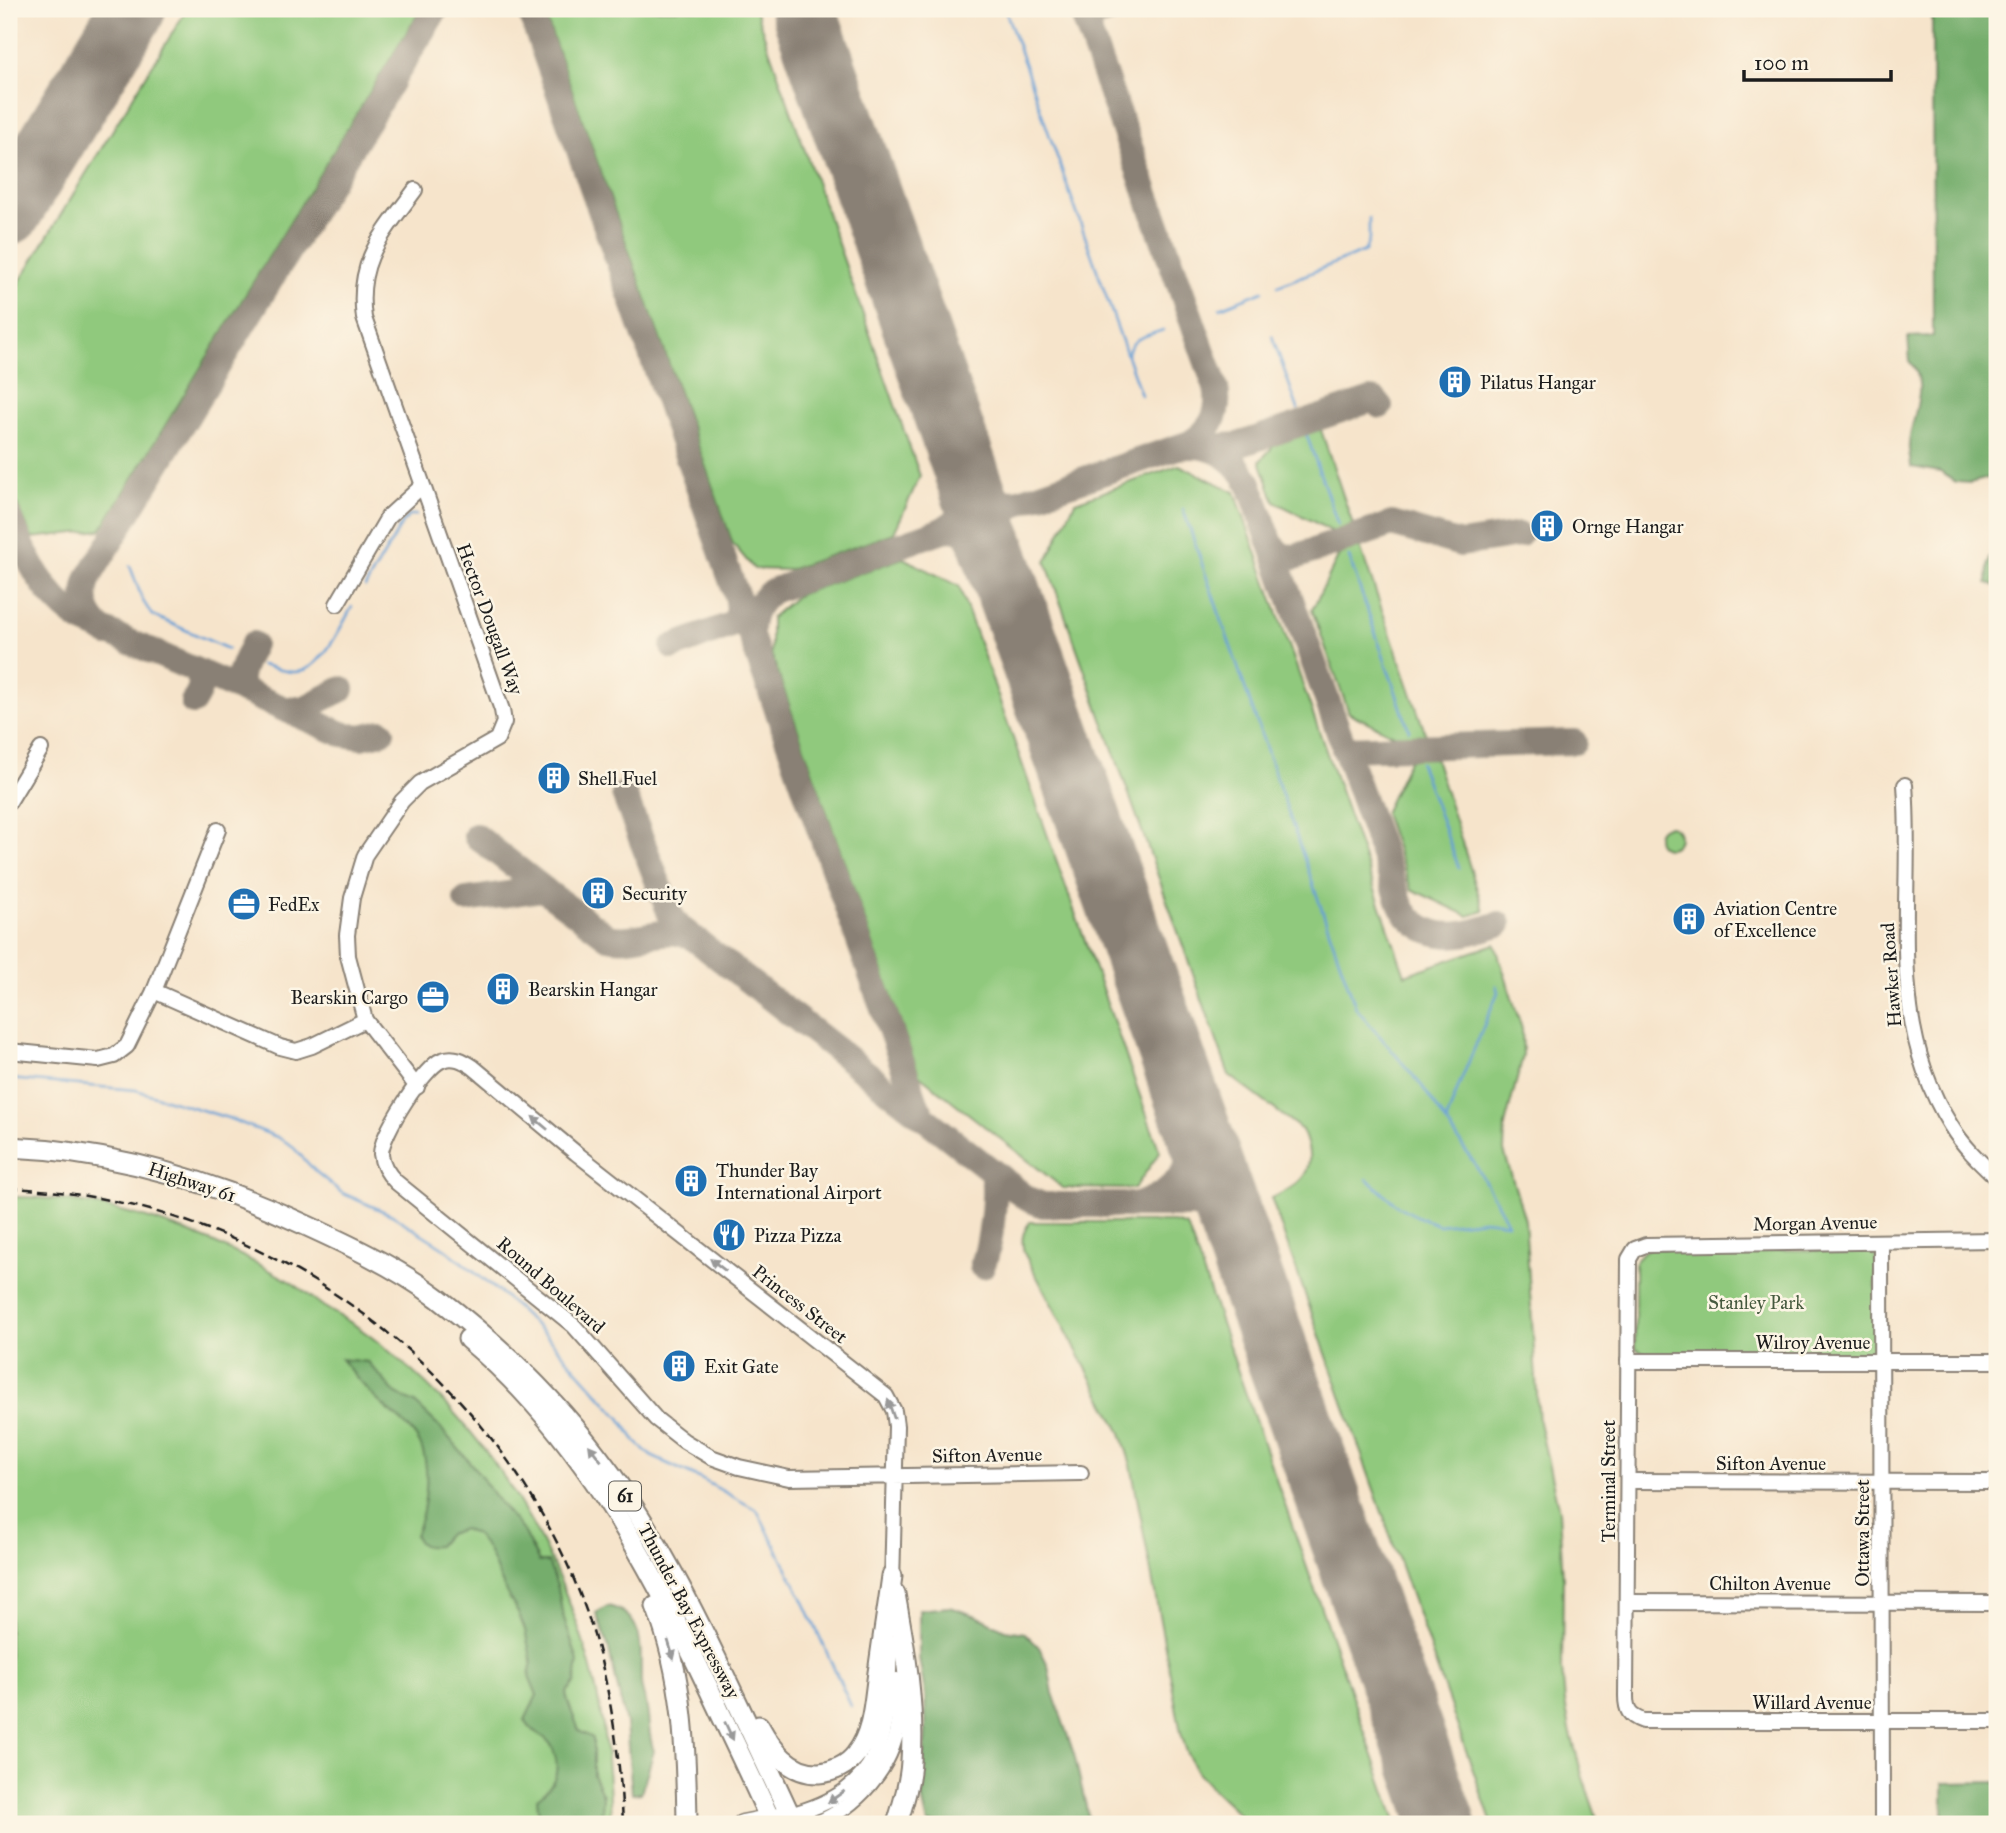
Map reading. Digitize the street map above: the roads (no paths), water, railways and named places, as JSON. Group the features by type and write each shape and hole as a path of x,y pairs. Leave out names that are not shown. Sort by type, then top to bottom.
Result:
{"highway":[{"name":"Highway 61","path":"9,1147 140,1165 195,1181 264,1206 364,1255"},
{"name":"Thunder Bay Expressway","path":"364,1255 475,1345 517,1384 571,1448 601,1489 631,1539 781,1820"},
{"name":"Thunder Bay Expressway","path":"364,1255 397,1271 438,1298 509,1357 558,1407 600,1459 645,1523 703,1629 781,1820"},
{"path":"631,1539 663,1622 677,1675 685,1745 687,1824"},
{"path":"703,1629 761,1731 782,1759 806,1772 826,1772 846,1764 856,1755 870,1725 892,1576"},
{"path":"892,1576 905,1653 911,1736 910,1772 897,1824"}],"main road":[{"path":"742,1824 781,1820"}],"street":[{"name":"Hector Dougall Way","path":"365,1020 348,956 347,935 352,898 365,855 402,801 421,783 497,738 504,722 369,336 361,298 368,261 415,190"},
{"path":"337,604 388,517 422,486"},
{"path":"9,802 41,749"},
{"name":"Hawker Road","path":"1905,785 1906,977 1912,1028 1921,1067 1952,1128 1972,1154 1997,1178"},
{"path":"9,1051 98,1060 114,1056 127,1046 154,991 218,830"},
{"path":"154,991 296,1051 365,1020 416,1087"},
{"name":"Princess Street","path":"416,1087 439,1061 445,1058 461,1060 890,1401 894,1410 892,1576 888,1705 882,1740 877,1753 857,1781 841,1794 813,1809 781,1820"},
{"name":"Round Boulevard","path":"416,1087 399,1111 382,1147 384,1167 389,1175 575,1326 649,1412 670,1431 711,1457 766,1474 789,1478 894,1476"},
{"name":"Morgan Avenue","path":"1635,1249 1646,1245 1997,1240"},
{"name":"Ottawa Street","path":"1881,1242 1882,1824"},
{"name":"Terminal Street","path":"1629,1713 1626,1706 1629,1259 1635,1249"},
{"name":"Wilroy Avenue","path":"1628,1361 1997,1361"},
{"name":"Sifton Avenue","path":"894,1476 1081,1473"},
{"name":"Sifton Avenue","path":"1628,1481 1997,1482"},
{"name":"Princess Street","path":"815,1824 840,1812 862,1792 883,1765 893,1744 899,1713 892,1576"},
{"name":"Chilton Avenue","path":"1627,1602 1997,1603"},
{"name":"Willard Avenue","path":"1629,1713 1643,1721 1997,1721"}],"waterway":[{"path":"1005,9 1141,395"},
{"path":"1278,286 1365,251 1369,239 1369,218"},
{"path":"1220,308 1263,291"},
{"path":"1128,353 1137,340 1163,330"},
{"path":"1272,336 1298,409"},
{"path":"1307,436 1338,525"},
{"path":"1183,509 1356,1008 1422,1086 1476,1166 1508,1223"},
{"path":"365,587 403,522 410,515 416,515"},
{"path":"1349,557 1409,730"},
{"path":"130,566 143,601 152,615 228,649"},
{"path":"261,665 294,672 313,665 329,647 352,607"},
{"path":"1420,763 1459,868"},
{"path":"1446,1122 1498,992 1496,985"},
{"path":"9,1079 136,1090 228,1118 277,1137 291,1145 315,1171 342,1193 392,1215 444,1248 504,1296 545,1334 651,1456 699,1478 757,1510 804,1602 851,1706"},
{"path":"1367,1179 1399,1207 1439,1225 1484,1220 1508,1223"}],"railway":[{"path":"9,1188 104,1199 196,1225 283,1263 363,1314 435,1376 498,1447 549,1528 588,1616 613,1718 623,1824"}],"place":[{"name":"Pilatus Hangar","path":"1455,382"},
{"name":"Ornge Hangar","path":"1547,526"},
{"name":"Shell Fuel","path":"554,778"},
{"name":"Security","path":"598,893"},
{"name":"FedEx","path":"244,904"},
{"name":"Aviation Centre of Excellence","path":"1689,919"},
{"name":"Bearskin Hangar","path":"503,989"},
{"name":"Bearskin Cargo","path":"433,997"},
{"name":"Thunder Bay International Airport","path":"691,1181"},
{"name":"Pizza Pizza","path":"729,1235"},
{"name":"Exit Gate","path":"679,1366"}],"park label":[{"name":"Stanley Park","path":"1756,1302"}]}
